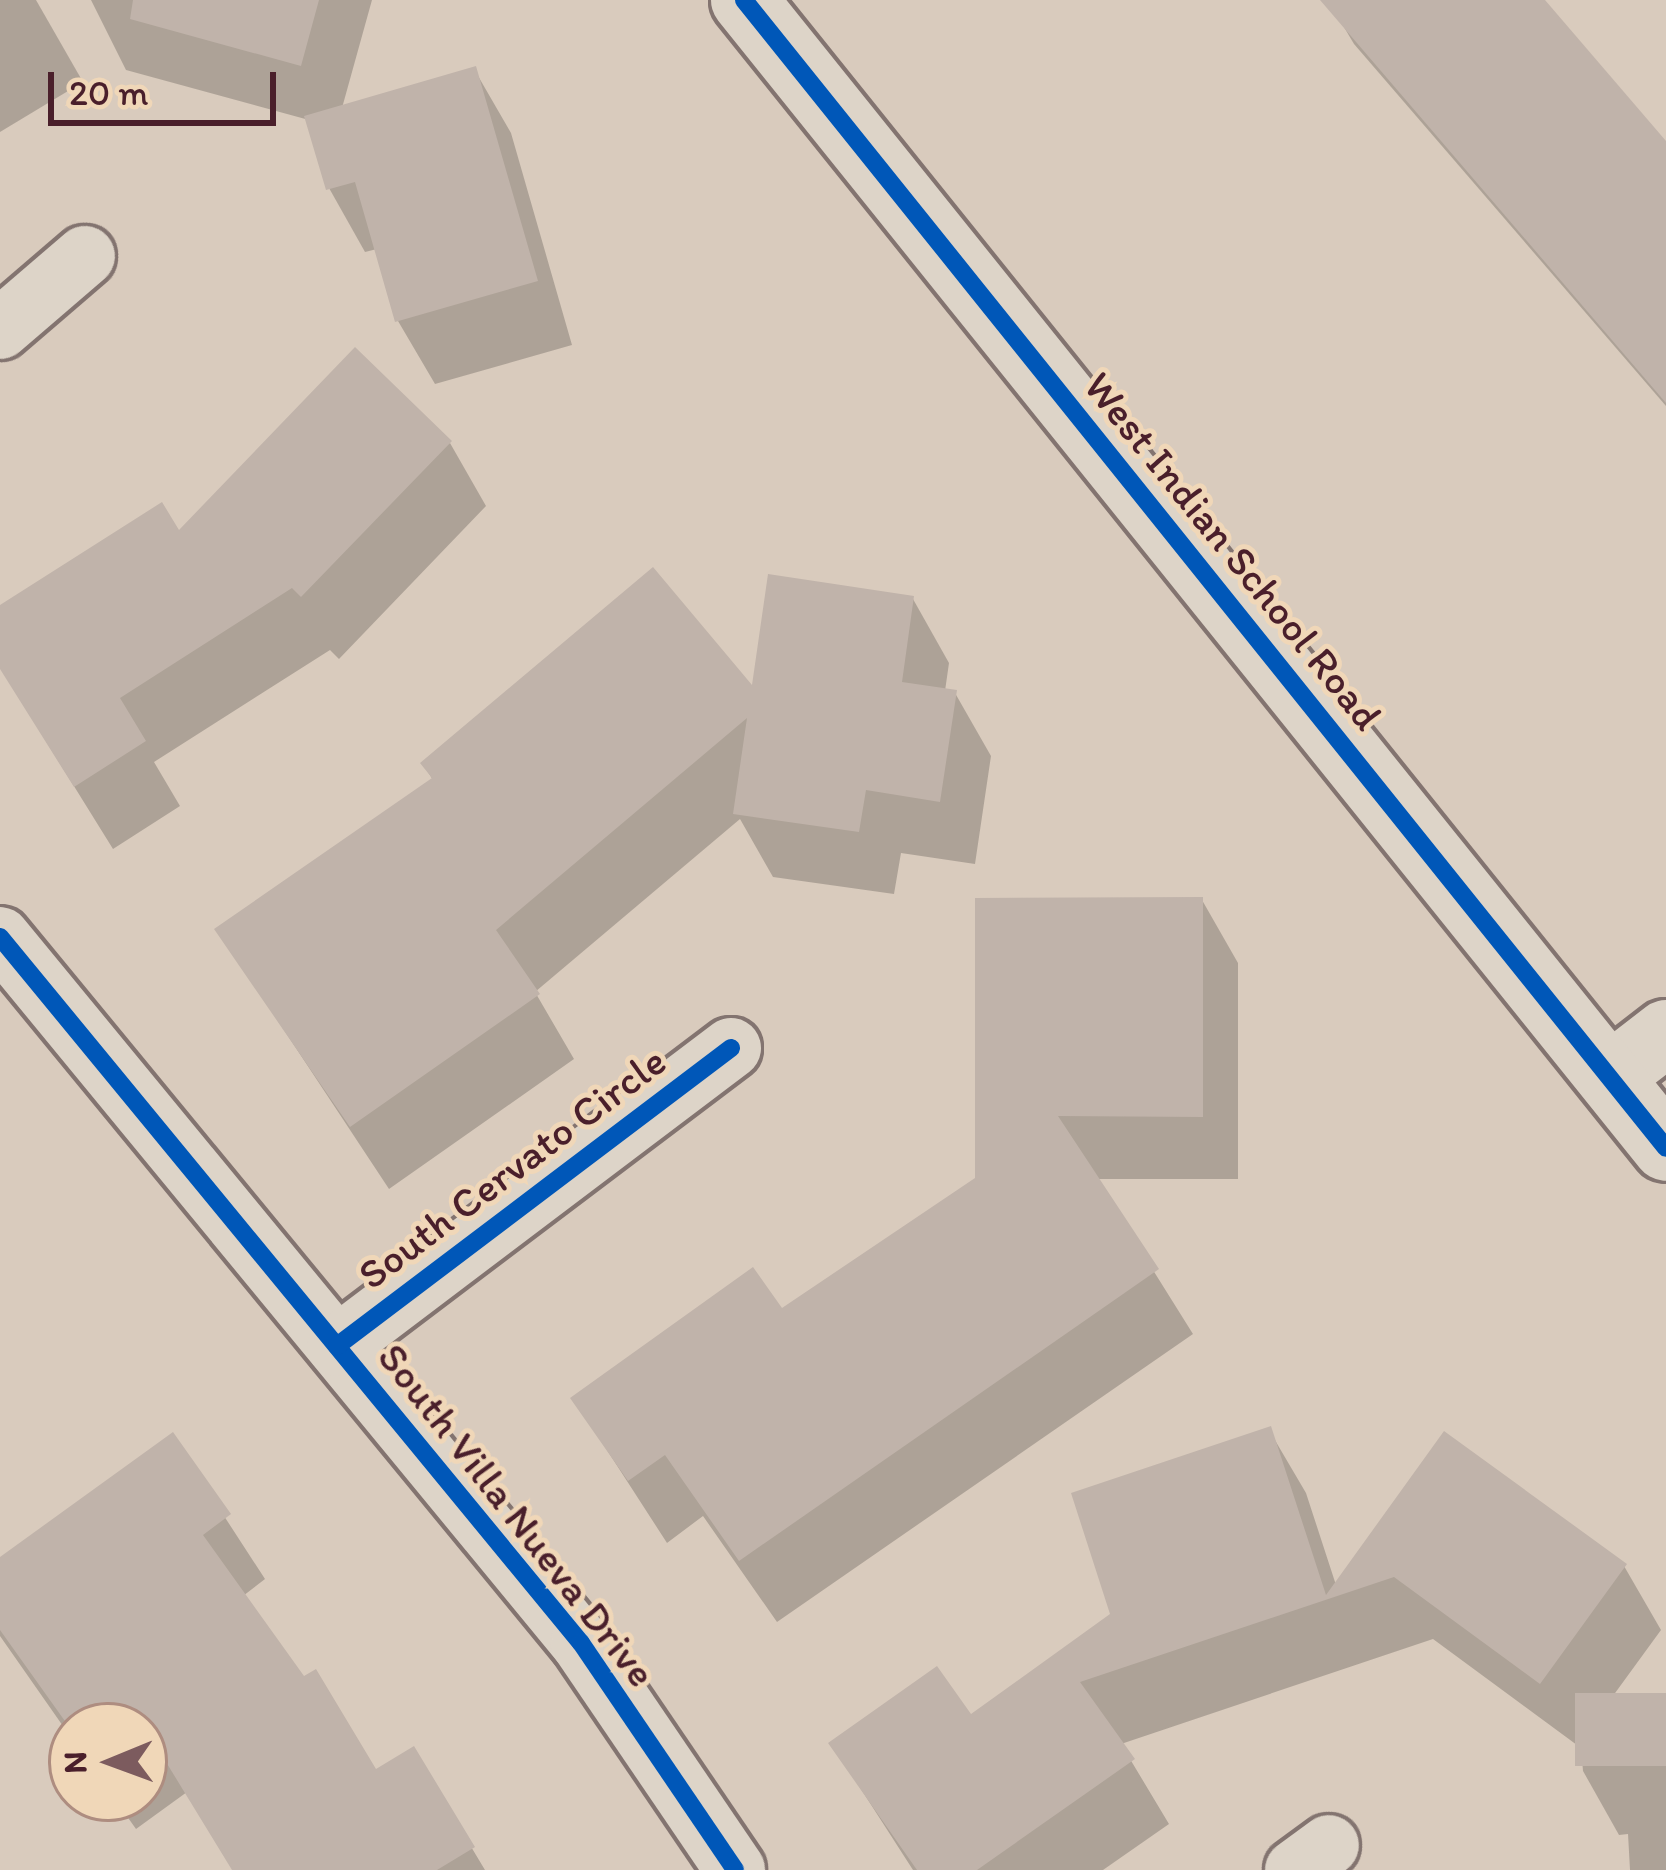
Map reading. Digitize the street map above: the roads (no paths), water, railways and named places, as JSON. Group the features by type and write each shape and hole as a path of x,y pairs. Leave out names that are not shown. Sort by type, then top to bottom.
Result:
{"main road":[{"name":"West Indian School Road","path":"744,0 1613,1074 1666,1148"},
{"path":"1613,1074 1666,1033"}],"street":[{"path":"0,329 85,256"},
{"name":"South Villa Nueva Drive","path":"0,938 580,1643 735,1870"},
{"name":"South Cervato Circle","path":"337,1346 731,1048"}]}
